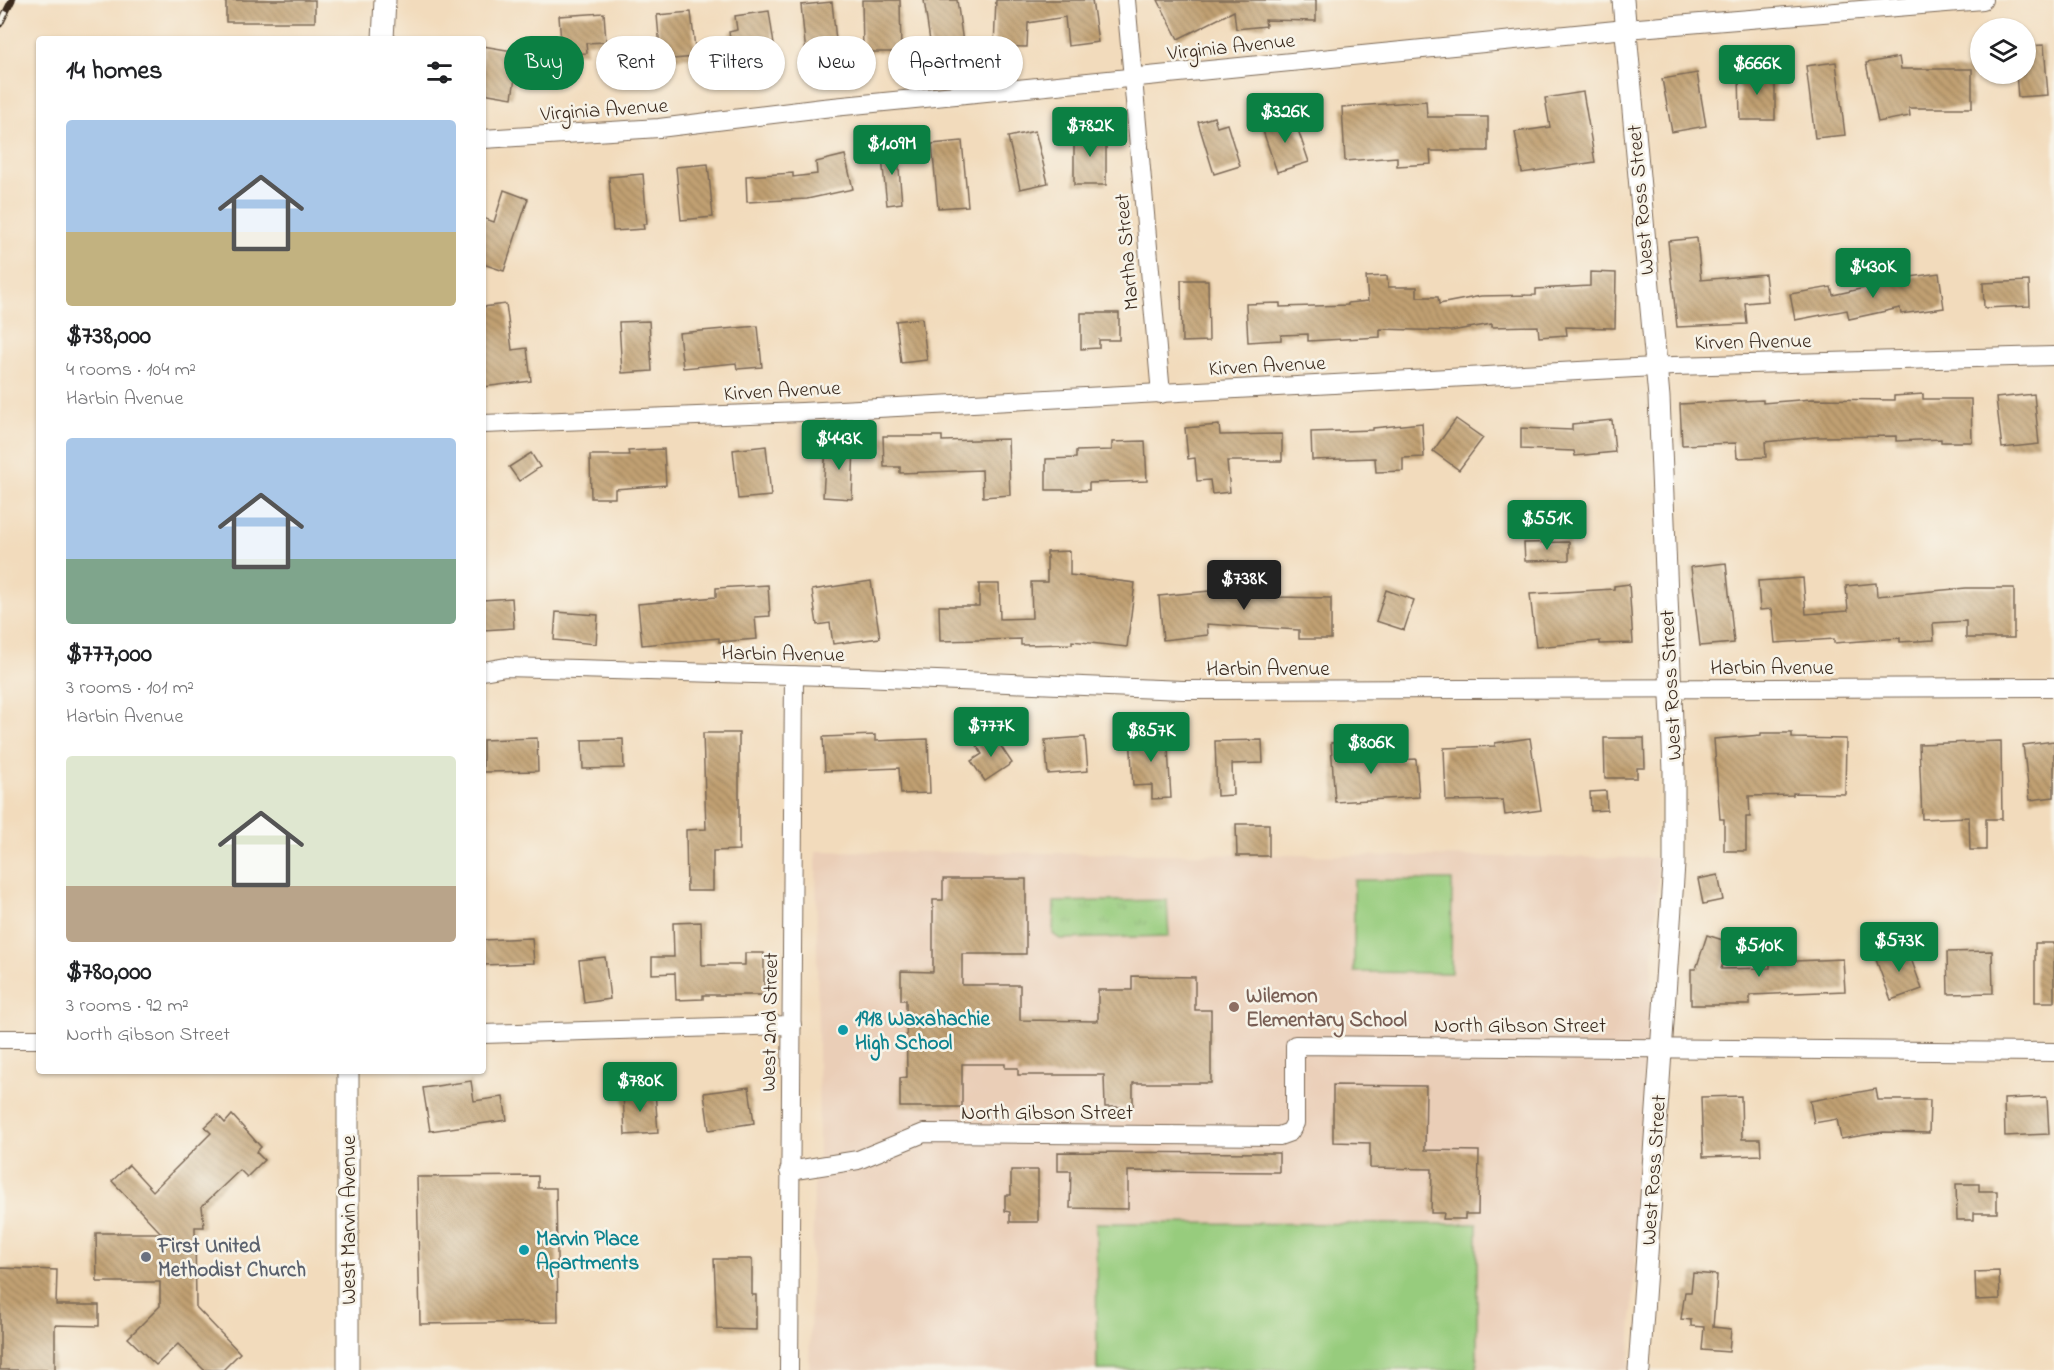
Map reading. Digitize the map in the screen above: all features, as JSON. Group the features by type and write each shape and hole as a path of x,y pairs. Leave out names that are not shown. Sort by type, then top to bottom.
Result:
{"street":[{"path":"383,36 385,0"},
{"name":"Martha Street","path":"1126,0 1135,78 1161,394"},
{"name":"West Ross Street","path":"1623,0 1656,367 1674,771 1674,864 1638,1370"},
{"name":"Virginia Avenue","path":"486,139 659,128 823,108 1626,29 1983,0"},
{"name":"Kirven Avenue","path":"486,424 1161,394 1656,367 2054,356"},
{"name":"Harbin Avenue","path":"486,670 506,667 794,675 1184,690 2054,687"},
{"name":"West 2nd Street","path":"789,1370 794,675"},
{"path":"486,1034 792,1025"},
{"path":"0,1039 36,1040"},
{"name":"North Gibson Street","path":"789,1171 858,1160 924,1133 1279,1136 1290,1132 1295,1123 1294,1045 2054,1052"},
{"name":"West Marvin Avenue","path":"348,1074 348,1370"}],"shaded area":[{"name":"Wilemon Elementary School","path":"816,851 1659,858 1629,1370 809,1370 814,1184 819,1155"}],"green space":[{"path":"1354,880 1452,880 1451,973 1354,972"},
{"path":"1167,900 1169,936 1060,939 1053,934 1054,902"},
{"path":"1096,1223 1477,1224 1477,1370 1097,1370"}],"building":[{"path":"226,0 315,0 315,22 226,22"},
{"path":"862,0 900,0 901,36 888,36 888,52 876,52 876,36 863,36"},
{"path":"924,0 957,0 962,36 929,36"},
{"path":"996,0 1092,0 1098,42 1068,46 1065,17 1028,23 1027,47 1023,47 1023,36 994,36"},
{"path":"1158,0 1316,0 1316,21 1265,20 1266,26 1236,29 1234,11 1178,39"},
{"path":"832,2 836,36 804,36 801,5"},
{"path":"769,11 773,36 730,36 729,32 737,30 735,16"},
{"path":"691,12 694,36 688,36 688,58 676,59 676,36 659,36 657,15"},
{"path":"604,13 606,36 596,36 596,42 586,43 587,53 584,53 584,36 561,36 559,16"},
{"path":"2036,45 2044,45 2048,95 2018,97 2017,84 2036,84"},
{"path":"486,46 504,50 504,90 513,90 512,98 486,94"},
{"path":"1899,57 1901,69 1970,69 1972,108 1909,108 1910,116 1878,122 1866,63"},
{"path":"1836,62 1845,135 1815,138 1806,66"},
{"path":"1775,71 1775,120 1740,120 1739,72"},
{"path":"1697,73 1706,126 1672,132 1662,79"},
{"path":"1583,92 1595,162 1522,173 1515,132 1550,127 1545,98"},
{"path":"1426,101 1427,117 1488,117 1488,151 1430,151 1431,164 1397,166 1397,157 1345,161 1342,107"},
{"path":"1293,115 1309,162 1277,172 1261,125"},
{"path":"1214,117 1217,127 1227,124 1240,166 1214,174 1198,122"},
{"path":"1074,130 1106,130 1106,185 1074,185"},
{"path":"1035,131 1048,183 1020,189 1008,137"},
{"path":"962,141 968,206 938,208 932,144"},
{"path":"897,147 902,203 887,205 881,149"},
{"path":"845,155 853,189 807,199 747,202 746,176 793,173 793,177 817,174 816,162"},
{"path":"708,164 713,217 681,220 676,167"},
{"path":"643,174 647,224 643,224 644,229 613,231 609,177"},
{"path":"504,190 528,199 504,271 486,265 486,219 494,222"},
{"path":"1697,238 1701,280 1765,274 1768,301 1745,303 1747,324 1677,327 1668,241"},
{"path":"1590,272 1616,273 1615,328 1566,327 1567,335 1539,337 1538,326 1492,327 1492,324 1451,331 1380,329 1380,337 1308,341 1308,334 1281,335 1281,340 1248,342 1246,304 1280,303 1280,307 1348,305 1348,303 1368,301 1366,277 1387,276 1388,287 1417,287 1417,297 1438,297 1439,304 1481,296 1536,295 1536,289 1590,286"},
{"path":"1939,273 1944,308 1901,314 1900,308 1849,319 1847,310 1795,320 1790,294 1831,287 1833,295 1896,281 1896,279"},
{"path":"1181,280 1208,280 1209,341 1182,342"},
{"path":"2029,281 2030,306 1984,308 1983,283"},
{"path":"506,304 512,350 527,348 531,381 486,387 486,307"},
{"path":"1081,313 1119,313 1119,340 1099,340 1099,348 1081,349"},
{"path":"922,318 927,360 901,363 896,321"},
{"path":"649,321 652,371 622,373 619,322"},
{"path":"758,326 762,367 737,369 736,363 683,368 679,333"},
{"path":"1923,394 1923,399 1971,399 1972,442 1941,442 1941,439 1896,441 1896,436 1815,437 1765,442 1766,457 1737,458 1736,443 1682,445 1680,404 1763,400 1763,403 1812,399 1894,400 1894,396"},
{"path":"2034,394 2039,444 2002,448 1996,398"},
{"path":"1456,419 1483,438 1459,470 1433,451"},
{"path":"1612,420 1615,452 1575,456 1574,451 1521,449 1521,428 1572,430 1572,424"},
{"path":"1422,423 1424,457 1403,458 1403,471 1376,472 1375,458 1312,460 1311,432 1373,430 1373,428"},
{"path":"1219,425 1220,435 1282,434 1282,461 1227,461 1230,492 1212,494 1210,480 1197,481 1195,458 1188,459 1185,428"},
{"path":"883,436 942,436 942,441 1008,439 1010,495 983,497 982,470 900,473 900,467 884,467"},
{"path":"1145,441 1147,481 1089,483 1089,490 1046,490 1046,459 1076,458 1076,451 1112,450 1112,442"},
{"path":"826,444 854,445 852,499 823,497"},
{"path":"766,446 771,496 738,499 733,450"},
{"path":"664,449 666,485 615,489 615,498 591,498 590,455 629,455 628,451"},
{"path":"531,453 540,467 519,481 509,467"},
{"path":"1569,542 1569,560 1525,561 1524,543"},
{"path":"1070,551 1070,575 1135,583 1127,647 1072,641 1072,644 1021,645 1021,639 940,641 939,606 979,606 979,584 999,584 1000,619 1032,618 1031,582 1047,582 1047,552"},
{"path":"1726,563 1734,643 1700,646 1691,567"},
{"path":"1231,571 1261,573 1260,592 1274,593 1274,597 1331,598 1331,639 1299,639 1299,630 1207,624 1208,635 1163,640 1159,596 1230,589"},
{"path":"1803,578 1806,614 1848,611 1846,586 1876,583 1877,596 1966,588 2014,588 2014,638 1966,638 1966,621 1933,623 1934,640 1900,642 1900,638 1834,643 1834,639 1775,643 1772,609 1760,610 1758,581"},
{"path":"871,581 880,638 833,644 830,623 817,625 812,590"},
{"path":"1629,584 1633,643 1600,644 1600,641 1536,647 1530,594 1614,589 1614,586"},
{"path":"768,585 770,616 755,617 757,639 719,642 719,638 642,645 638,604 716,597 716,588"},
{"path":"1386,590 1414,600 1404,630 1376,621"},
{"path":"512,598 514,628 486,630 486,600"},
{"path":"556,612 598,615 596,644 554,640"},
{"path":"1167,732 1171,798 1152,799 1152,785 1133,786 1130,734"},
{"path":"703,733 739,733 739,850 713,851 713,891 687,891 686,830 706,829"},
{"path":"992,733 1012,763 985,781 971,761 982,754 976,744"},
{"path":"1761,733 1792,733 1792,738 1846,739 1845,794 1793,793 1793,795 1749,796 1750,817 1746,817 1746,851 1724,851 1724,819 1720,819 1714,739 1761,735"},
{"path":"875,735 875,741 928,739 930,793 901,794 899,768 825,771 823,737"},
{"path":"1085,737 1088,771 1048,774 1045,740"},
{"path":"537,738 538,771 486,772 486,740"},
{"path":"1530,738 1541,810 1505,815 1503,800 1446,801 1444,748 1495,746 1495,743"},
{"path":"1604,738 1644,738 1645,768 1637,768 1637,778 1605,778"},
{"path":"623,739 624,768 583,769 582,740"},
{"path":"1262,740 1263,763 1232,764 1233,795 1217,796 1215,741"},
{"path":"1365,741 1367,762 1416,759 1419,797 1335,802 1331,743"},
{"path":"2001,741 2002,819 1986,819 1986,850 1970,850 1969,817 1922,819 1919,744"},
{"path":"2054,741 2054,797 2030,800 2023,745"},
{"path":"1606,791 1607,810 1591,811 1590,792"},
{"path":"1236,824 1269,824 1269,856 1237,856"},
{"path":"1718,875 1723,900 1703,904 1698,879"},
{"path":"943,879 1026,879 1026,954 962,954 962,985 1020,985 1020,1020 1098,1021 1098,990 1132,990 1132,976 1195,977 1195,1010 1211,1010 1211,1083 1133,1083 1133,1107 1105,1107 1104,1075 1018,1075 1018,1068 1005,1068 1005,1064 962,1064 962,1107 900,1107 900,1078 907,1077 906,1000 901,1000 901,971 933,972 933,900 943,900"},
{"path":"701,922 702,965 745,965 745,953 764,953 764,995 703,995 703,999 676,1000 675,973 652,974 652,957 674,957 673,923"},
{"path":"1707,935 1729,942 1721,969 1770,968 1770,962 1843,959 1845,991 1750,995 1750,1005 1691,1005 1691,969 1696,969"},
{"path":"532,938 534,963 486,965 486,940"},
{"path":"2035,943 2054,943 2054,1002 2035,1002"},
{"path":"1906,945 1922,989 1891,1000 1875,957"},
{"path":"1992,951 1993,993 1948,994 1947,952"},
{"path":"605,957 610,999 584,1003 579,960"},
{"path":"471,1081 474,1101 503,1097 507,1120 430,1131 423,1088"},
{"path":"1333,1085 1426,1086 1425,1150 1479,1151 1478,1214 1465,1214 1465,1219 1443,1219 1444,1213 1431,1213 1432,1169 1370,1168 1370,1143 1333,1142"},
{"path":"749,1087 754,1123 709,1130 704,1093"},
{"path":"1876,1089 1878,1100 1930,1100 1929,1133 1883,1132 1841,1139 1837,1119 1814,1123 1810,1101"},
{"path":"655,1091 658,1133 625,1135 623,1093"},
{"path":"1741,1096 1742,1139 1760,1139 1761,1155 1703,1157 1701,1097"},
{"path":"2047,1097 2049,1134 2005,1136 2004,1099"},
{"name":"First United Methodist Church","path":"218,1115 225,1123 232,1115 261,1147 256,1152 264,1160 247,1177 240,1170 202,1206 204,1227 195,1227 196,1307 240,1353 223,1370 204,1370 178,1344 156,1365 128,1338 160,1306 160,1282 97,1282 96,1233 161,1233 112,1181 129,1165 153,1191 211,1133 205,1127"},
{"path":"1058,1152 1279,1153 1279,1172 1128,1171 1128,1209 1070,1208 1071,1171 1058,1171"},
{"path":"1011,1170 1038,1170 1038,1222 1010,1222 1010,1212 1005,1211 1005,1195 1011,1195"},
{"name":"Marvin Place Apartments","path":"538,1176 538,1188 556,1188 558,1322 420,1324 417,1177"},
{"path":"1956,1184 1979,1184 1979,1191 1997,1191 1997,1213 1974,1213 1974,1220 1957,1220"},
{"path":"714,1259 752,1259 752,1295 756,1295 756,1330 717,1329"},
{"path":"0,1268 57,1270 56,1305 99,1305 99,1326 55,1325 55,1370 0,1370"},
{"path":"1999,1271 2000,1299 1976,1300 1975,1272"},
{"path":"1693,1273 1717,1275 1713,1327 1731,1329 1729,1352 1702,1350 1704,1327 1691,1326 1691,1320 1681,1319 1685,1292 1691,1292"}],"railway":[{"path":"0,24 12,0"}],"place":[{"name":"Wilemon Elementary School","path":"1234,1007"},
{"name":"1918 Waxahachie High School","path":"843,1030"},
{"name":"Marvin Place Apartments","path":"524,1250"},
{"name":"First United Methodist Church","path":"146,1257"}]}
